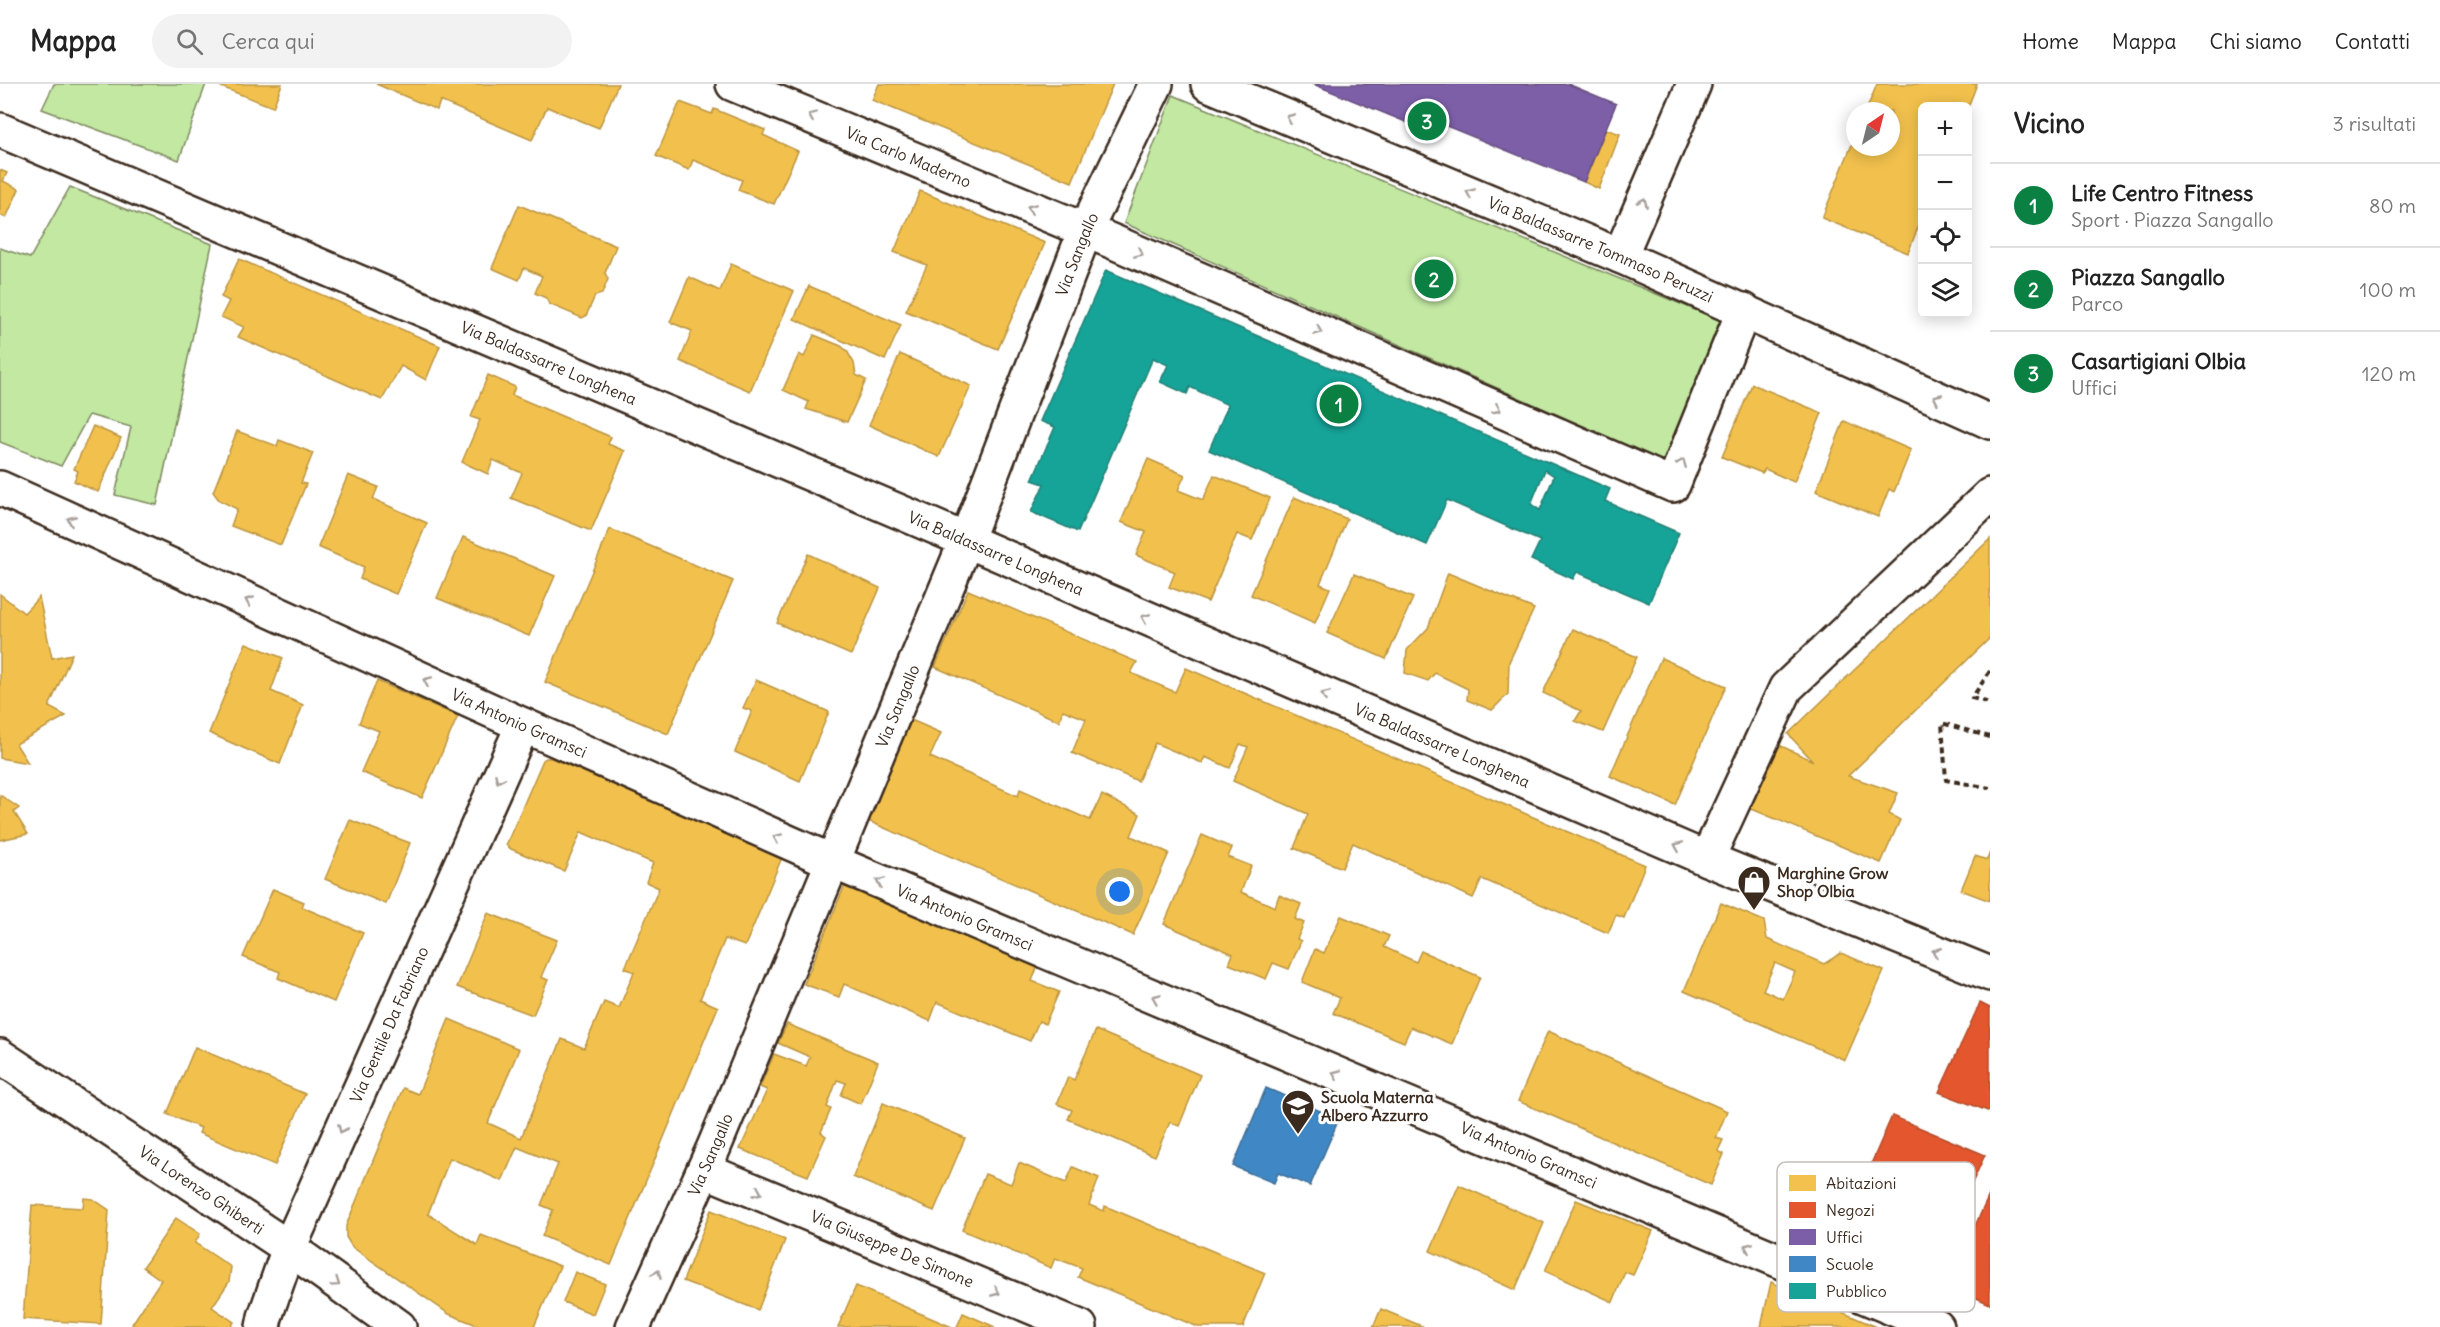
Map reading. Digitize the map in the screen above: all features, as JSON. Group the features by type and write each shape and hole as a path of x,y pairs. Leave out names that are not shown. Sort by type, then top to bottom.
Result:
{"street":[{"name":"Via Carlo Maderno","path":"733,84 785,94 1085,231 1673,485 1744,310"},
{"name":"Via Sangallo","path":"633,1327 704,1170 966,540 1085,231 1156,84"},
{"name":"Via Baldassarre Tommaso Peruzzi","path":"1208,84 1620,256 1990,422"},
{"path":"1620,256 1694,84"},
{"name":"Via Baldassarre Longhena","path":"0,130 966,540 1707,859 1990,974"},
{"name":"Via Antonio Gramsci","path":"0,488 523,725 831,861 1777,1260"},
{"path":"1707,859 1786,688 1990,495"},
{"name":"Via Gentile Da Fabriano","path":"263,1327 289,1248 523,725"},
{"name":"Via Lorenzo Ghiberti","path":"0,1056 289,1248 399,1327"},
{"name":"Via Giuseppe De Simone","path":"704,1170 1080,1327"},
{"name":"Via Antonio Gramsci","path":"1901,1312 1937,1327"}],"path":[{"path":"1990,671 1972,698 1990,703"},
{"path":"1990,737 1942,723 1946,780 1990,789"}],"green space":[{"path":"54,84 206,84 179,160 42,109"},
{"path":"1173,95 1722,321 1667,463 1124,223"},
{"path":"70,187 212,244 157,505 115,495 131,427 89,415 61,466 0,442 0,248 30,258"}],"building: Abitazioni":[{"path":"223,84 282,84 273,107 221,87"},
{"path":"376,84 618,84 599,128 547,107 532,140 440,101 437,110"},
{"path":"879,84 1113,84 1072,182 872,100"},
{"path":"1877,84 1977,84 1970,102 1918,102 1918,227 1908,253 1822,218 1847,156 1900,156 1900,102 1870,102"},
{"path":"680,102 712,114 714,109 765,130 763,135 798,151 774,204 738,190 742,180 693,160 689,170 656,156"},
{"path":"1606,129 1620,134 1599,189 1584,182"},
{"path":"0,170 7,173 3,181 19,189 6,218 0,215"},
{"path":"920,191 1045,243 998,349 906,311 927,265 894,252"},
{"path":"519,205 616,246 605,273 608,279 602,294 595,296 586,316 582,318 549,304 546,298 535,293 542,276 524,268 519,280 492,268"},
{"path":"239,259 440,346 426,380 401,366 382,400 238,337 244,327 221,317 229,301 221,297"},
{"path":"731,264 794,291 750,391 680,361 692,331 670,322 689,277 720,291"},
{"path":"809,286 901,325 885,360 794,319"},
{"path":"814,335 841,346 847,351 854,363 856,375 866,380 847,422 806,409 809,402 783,390 799,354 804,357"},
{"path":"900,354 971,386 939,457 869,425"},
{"path":"488,375 515,387 512,395 611,437 608,444 625,451 591,531 511,498 522,473 493,460 488,474 462,462 480,420 471,417"},
{"path":"1752,384 1822,413 1794,482 1765,469 1762,473 1722,457"},
{"path":"1844,421 1911,450 1894,492 1889,489 1878,517 1816,491"},
{"path":"93,426 121,438 98,492 74,481 78,471 74,469"},
{"path":"237,431 277,446 279,440 313,453 301,483 306,484 281,545 231,526 237,509 219,500 213,492"},
{"path":"1148,459 1185,475 1178,490 1203,500 1214,475 1270,498 1252,540 1237,534 1208,602 1169,587 1175,572 1136,555 1146,532 1121,522"},
{"path":"348,475 378,487 373,499 427,523 396,594 360,579 364,567 318,547"},
{"path":"1294,497 1347,519 1320,584 1330,588 1315,623 1251,595"},
{"path":"610,529 733,581 668,734 545,682"},
{"path":"463,537 555,576 529,636 437,598"},
{"path":"1990,539 1990,638 1848,776 1898,793 1889,814 1900,820 1881,863 1747,807 1773,742 1813,761 1788,734"},
{"path":"808,554 880,588 851,655 777,623"},
{"path":"1448,573 1534,609 1509,662 1508,694 1492,710 1467,700 1468,689 1435,673 1428,681 1405,673 1407,650 1428,628"},
{"path":"1354,574 1413,598 1386,659 1327,633"},
{"path":"968,590 1137,662 1131,673 1175,692 1186,668 1645,865 1624,918 1616,915 1608,933 1482,879 1473,898 1353,843 1342,868 1294,848 1308,814 1233,781 1248,747 1240,744 1230,768 1205,757 1202,763 1155,743 1138,781 1072,753 1086,719 1063,710 1059,721 935,667"},
{"path":"0,594 24,613 39,597 52,658 72,654 49,707 66,716 16,744 28,763 0,758"},
{"path":"1573,629 1637,657 1603,732 1575,721 1581,711 1543,693"},
{"path":"246,643 283,658 271,691 303,705 280,764 209,733"},
{"path":"1661,658 1726,686 1675,805 1610,776"},
{"path":"756,680 829,712 800,781 735,752 752,711 743,708"},
{"path":"377,681 458,716 422,798 361,772 379,731 359,723"},
{"path":"911,720 941,733 930,757 1018,796 1020,789 1090,820 1102,795 1140,814 1131,836 1169,853 1133,935 866,820"},
{"path":"551,758 659,804 660,801 783,855 745,946 725,939 700,999 718,1007 611,1265 542,1236 553,1210 541,1205 558,1164 517,1147 502,1181 450,1158 428,1214 477,1245 481,1235 560,1266 534,1327 482,1327 449,1314 352,1247 346,1237 346,1226 403,1088 418,1094 449,1019 519,1049 488,1123 521,1138 562,1039 584,1048 604,1002 619,1008 634,972 625,968 659,888 646,882 653,863 581,832 564,871 506,845 543,760"},
{"path":"0,795 19,808 14,812 28,834 0,840"},
{"path":"350,820 410,843 386,904 325,879"},
{"path":"1202,835 1232,848 1228,857 1251,866 1241,892 1275,907 1279,895 1301,904 1295,919 1304,923 1297,939 1301,941 1289,969 1273,963 1266,979 1229,964 1233,954 1164,924"},
{"path":"1990,852 1990,901 1961,890 1975,856 1987,860"},
{"path":"845,885 1037,968 1032,981 1059,992 1045,1024 1039,1021 1030,1041 937,1002 930,1021 844,984 839,997 804,984"},
{"path":"273,889 304,902 302,907 363,933 334,1002 278,978 280,972 243,957"},
{"path":"1721,903 1764,921 1767,939 1824,964 1841,953 1884,971 1845,1060 1684,991","holes":["1775,963 1795,972 1783,999 1763,990"]},
{"path":"488,913 557,940 541,977 548,980 533,1015 457,987"},
{"path":"1341,916 1389,936 1384,947 1416,962 1421,951 1480,977 1452,1044 1411,1027 1404,1042 1333,1013 1340,998 1302,982 1315,949 1324,953"},
{"path":"787,1024 878,1062 861,1104 841,1095 846,1083 837,1080 827,1107 831,1109 821,1132 826,1136 808,1176 740,1149 767,1090 760,1087 774,1054 806,1066 810,1057 778,1043"},
{"path":"1096,1030 1200,1075 1179,1126 1170,1122 1155,1156 1068,1119 1072,1110 1057,1104 1068,1077 1074,1080"},
{"path":"1548,1031 1727,1111 1716,1138 1723,1140 1718,1151 1724,1154 1711,1185 1518,1101"},
{"path":"195,1047 305,1094 275,1165 199,1133 201,1128 167,1114"},
{"path":"883,1103 965,1138 934,1211 853,1177"},
{"path":"1019,1163 1066,1183 1073,1167 1099,1178 1089,1205 1104,1211 1105,1206 1265,1273 1243,1327 1198,1327 1078,1277 1082,1268 1055,1258 1051,1268 962,1230 985,1174 1011,1184"},
{"path":"1459,1185 1544,1223 1515,1290 1430,1251"},
{"path":"84,1198 93,1199 109,1210 101,1324 23,1319 32,1205 83,1208"},
{"path":"1576,1200 1653,1231 1633,1275 1625,1272 1613,1302 1545,1271"},
{"path":"711,1210 785,1240 758,1310 683,1281"},
{"path":"176,1218 200,1234 195,1243 231,1267 229,1282 212,1307 234,1322 231,1327 137,1327 132,1324 161,1280 143,1267"},
{"path":"575,1272 605,1284 593,1314 563,1302"},
{"path":"1771,1282 1777,1285 1777,1312 1842,1312 1877,1327 1761,1327"},
{"path":"856,1286 952,1327 838,1327"},
{"path":"1381,1309 1424,1327 1373,1327"},
{"path":"963,1313 995,1327 957,1327"}],"building: Negozi":[{"path":"1980,1003 1990,1008 1990,1112 1939,1092"},
{"path":"1892,1116 1985,1155 1975,1177 1975,1162 1872,1162"},
{"path":"1990,1193 1990,1304 1975,1297 1975,1226"}],"building: Uffici":[{"path":"1313,84 1568,84 1616,104 1584,182 1439,123 1435,134"}],"building: Scuole":[{"path":"1266,1088 1339,1119 1310,1186 1278,1173 1274,1183 1233,1166"}],"building: Pubblico":[{"path":"1106,270 1610,489 1605,501 1679,533 1649,603 1577,572 1573,579 1531,560 1540,541 1447,500 1427,545 1209,450 1228,405 1190,387 1187,394 1160,382 1168,365 1153,358 1078,532 1031,512 1044,484 1032,480 1055,427 1040,421","holes":["1545,470 1554,476 1540,510 1531,504"]}],"place":[{"name":"Casartigiani Olbia","path":"1427,121"},
{"name":"Piazza Sangallo","path":"1434,279"},
{"name":"Life Centro Fitness","path":"1339,404"},
{"name":"Marghine Grow Shop Olbia","path":"1754,911"},
{"name":"Scuola Materna Albero Azzurro","path":"1298,1135"}]}
